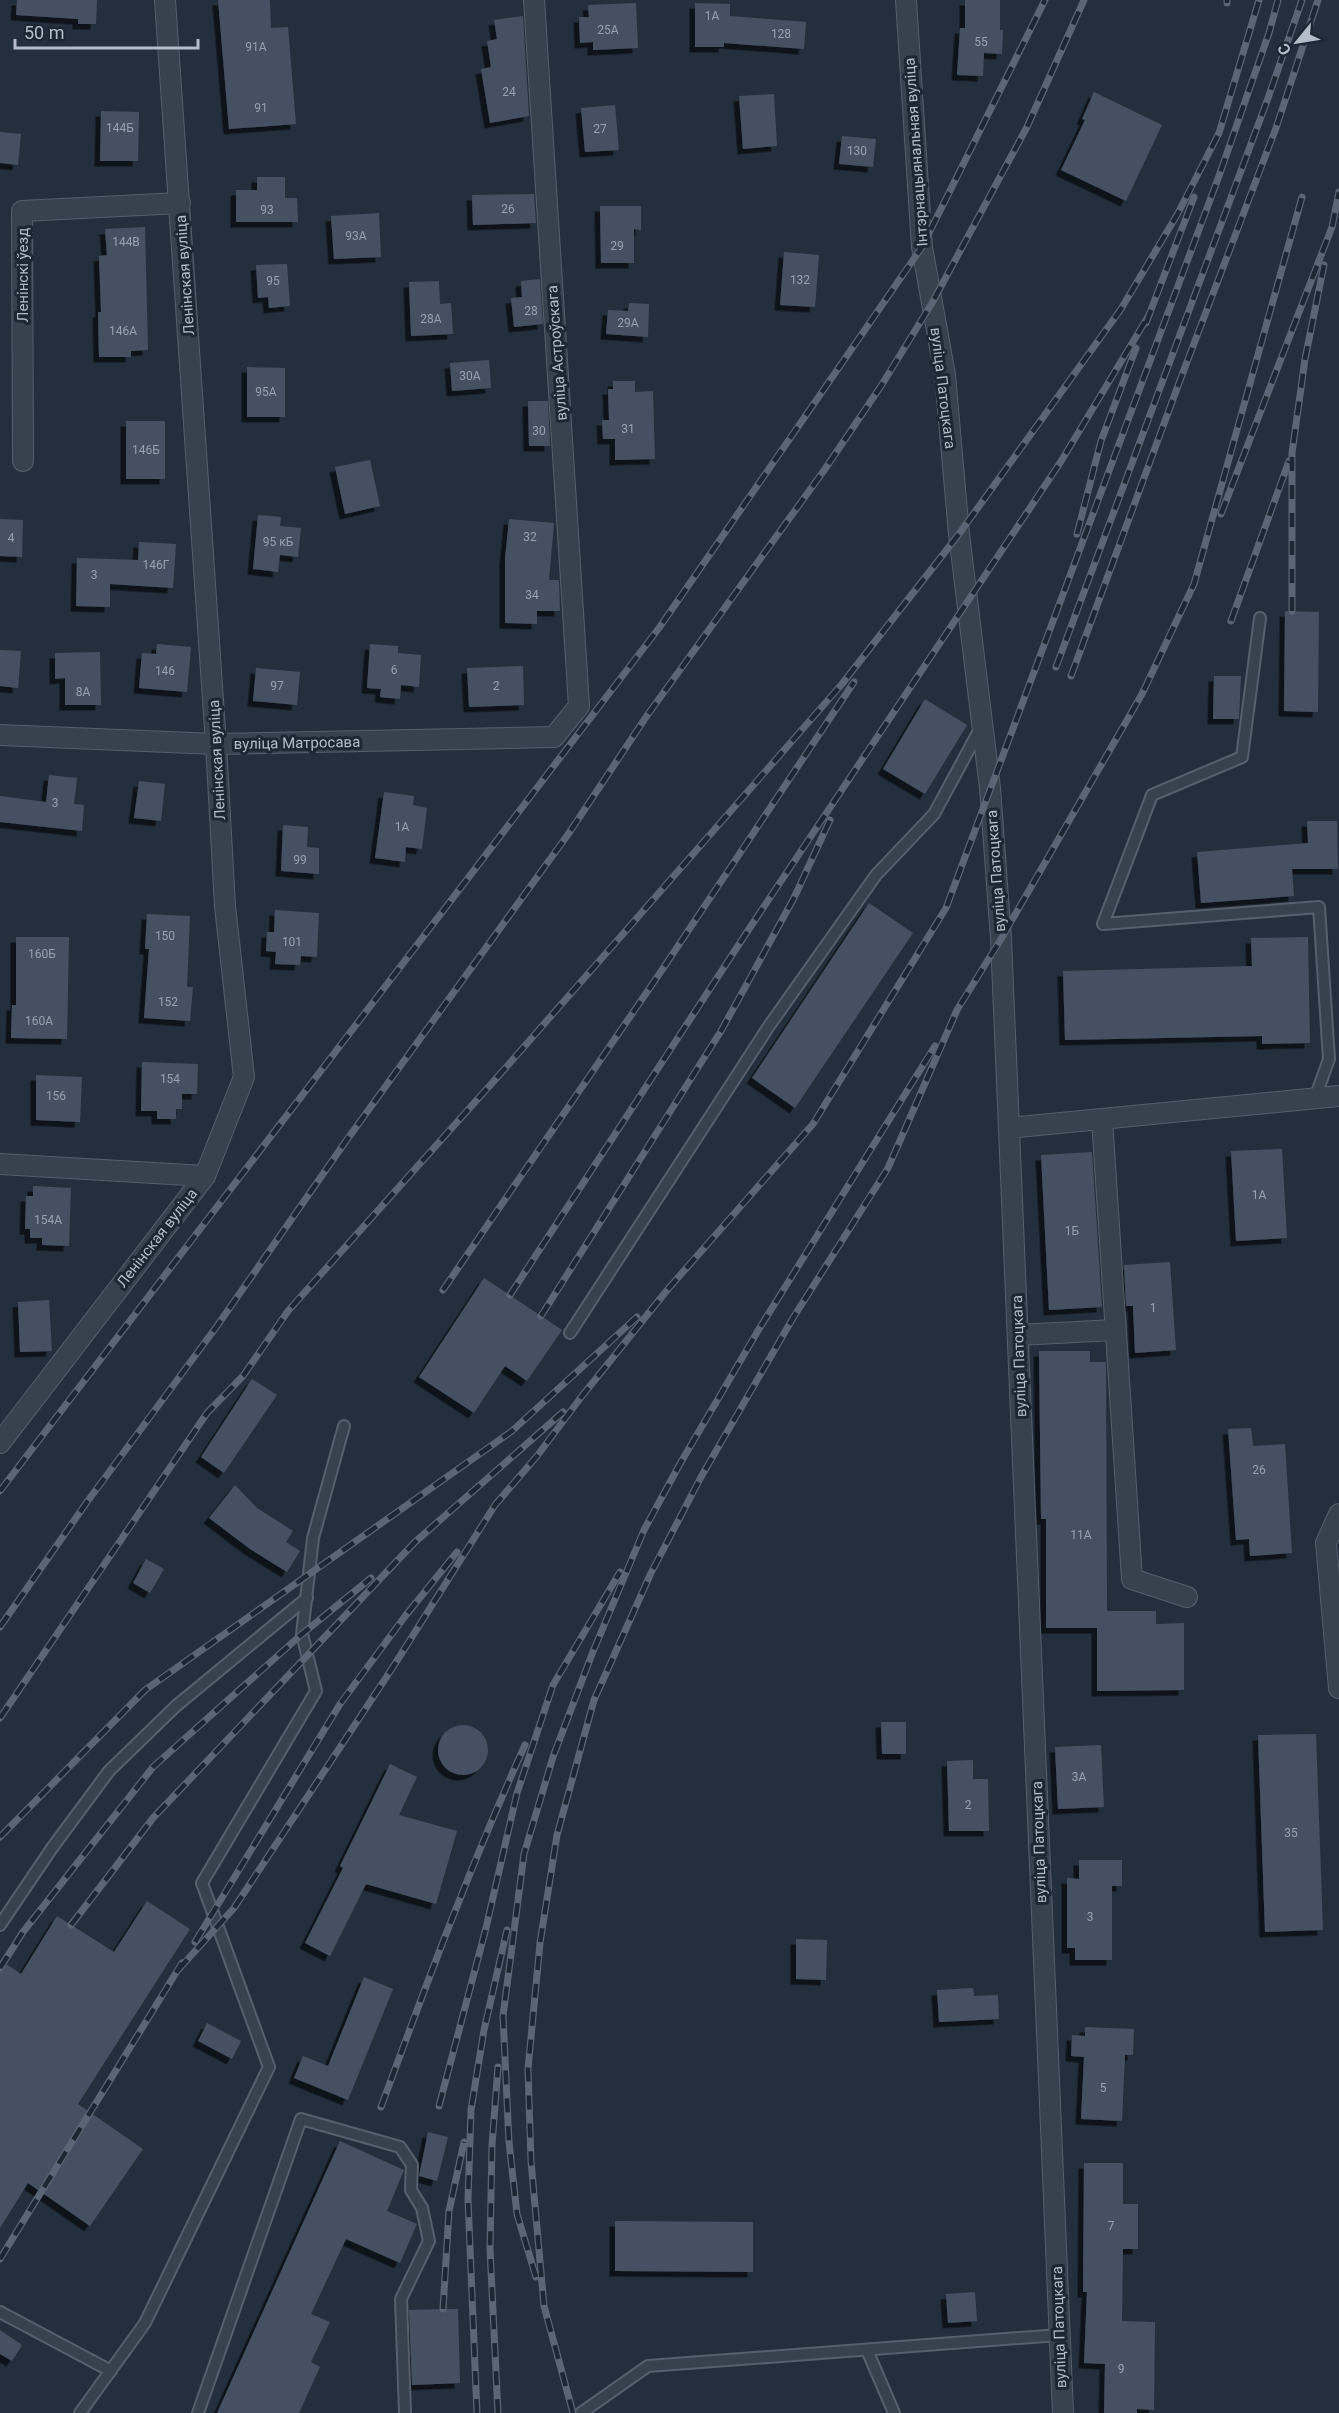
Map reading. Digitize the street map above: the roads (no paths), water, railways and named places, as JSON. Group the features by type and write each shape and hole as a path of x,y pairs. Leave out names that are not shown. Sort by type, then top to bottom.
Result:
{"street":[{"name":"Ленінская вуліца","path":"0,1443 206,1176 244,1077 225,906 165,0"},
{"name":"вуліца Астроўскага","path":"534,0 579,706"},
{"name":"Інтэрнацыянальная вуліца","path":"906,0 922,247 932,303"},
{"name":"Ленінскі ўезд","path":"23,461 22,211 180,202"},
{"name":"вуліца Патоцкага","path":"932,303 945,375 958,534 990,788 1000,928 1063,2413"},
{"name":"вуліца Матросава","path":"0,735 216,744 554,737 579,706"},
{"path":"1009,1128 1339,1096"},
{"path":"1102,1119 1132,1579 1187,1597"},
{"path":"0,1164 206,1176"},
{"path":"1018,1335 1115,1330"},
{"path":"1339,1514 1326,1543 1339,1688"}],"lane":[{"path":"1260,618 1242,757 1152,795 1103,924 1319,908 1329,1059 1315,1098"},
{"path":"570,1333 776,1016 876,875 934,814 982,724"},
{"path":"80,2413 145,2323 269,2067 202,1883 316,1691 302,1634 313,1538 344,1426"},
{"path":"0,1925 52,1848 109,1771 176,1706 307,1598"},
{"path":"198,2413 301,2120 400,2148 412,2165 411,2190 422,2208 429,2241 401,2300 405,2413"},
{"path":"0,2312 111,2371"},
{"path":"581,2413 648,2366 1059,2335"},
{"path":"867,2350 894,2413"}],"railway":[{"path":"0,1491 659,628 922,247 1045,0"},
{"path":"0,1627 87,1502 217,1326 346,1141 569,833 646,717 825,469 881,386 932,303 1027,127 1084,0"},
{"path":"0,1718 207,1413 243,1376 288,1311 509,1064 842,684 959,534 1121,309 1177,215 1219,133 1259,0"},
{"path":"178,1970 234,1908 393,1667 495,1505 537,1456 668,1289 813,1124 946,908 1219,176 1269,33 1278,0"},
{"path":"1056,667 1267,101 1302,0"},
{"path":"1071,676 1276,128 1318,0"},
{"path":"1221,514 1332,227 1339,192"},
{"path":"1146,323 1194,197"},
{"path":"573,2413 544,2306 531,2161 528,2069 540,1943 557,1835 594,1700 651,1573 701,1477 793,1318 888,1168 957,1010 1001,939 1142,694 1194,584 1302,197"},
{"path":"1292,611 1292,453 1305,359 1324,265"},
{"path":"510,1295 749,929 1060,463 1149,315"},
{"path":"1077,534 1101,441 1136,348"},
{"path":"1231,621 1289,461"},
{"path":"443,1290 662,970 854,682"},
{"path":"541,1316 721,1031 794,898 830,820"},
{"path":"536,2277 517,2214 509,2142 503,2016 524,1854 553,1757 592,1654 644,1530 759,1329 935,1046"},
{"path":"0,1837 145,1690 512,1431 637,1317"},
{"path":"71,1925 153,1818 415,1542 563,1412"},
{"path":"195,1942 340,1704 406,1615 457,1552"},
{"path":"439,2106 486,1928 517,1793 553,1685 620,1572"},
{"path":"0,1968 23,1932 153,1767 302,1634 371,1578"},
{"path":"381,2107 432,1970 525,1745"},
{"path":"477,2413 468,2200 471,2110 484,2030 507,1930"},
{"path":"0,2259 182,1963"},
{"path":"498,2067 492,2145 490,2249 498,2413"},
{"path":"443,2309 449,2211 464,2142"}]}
